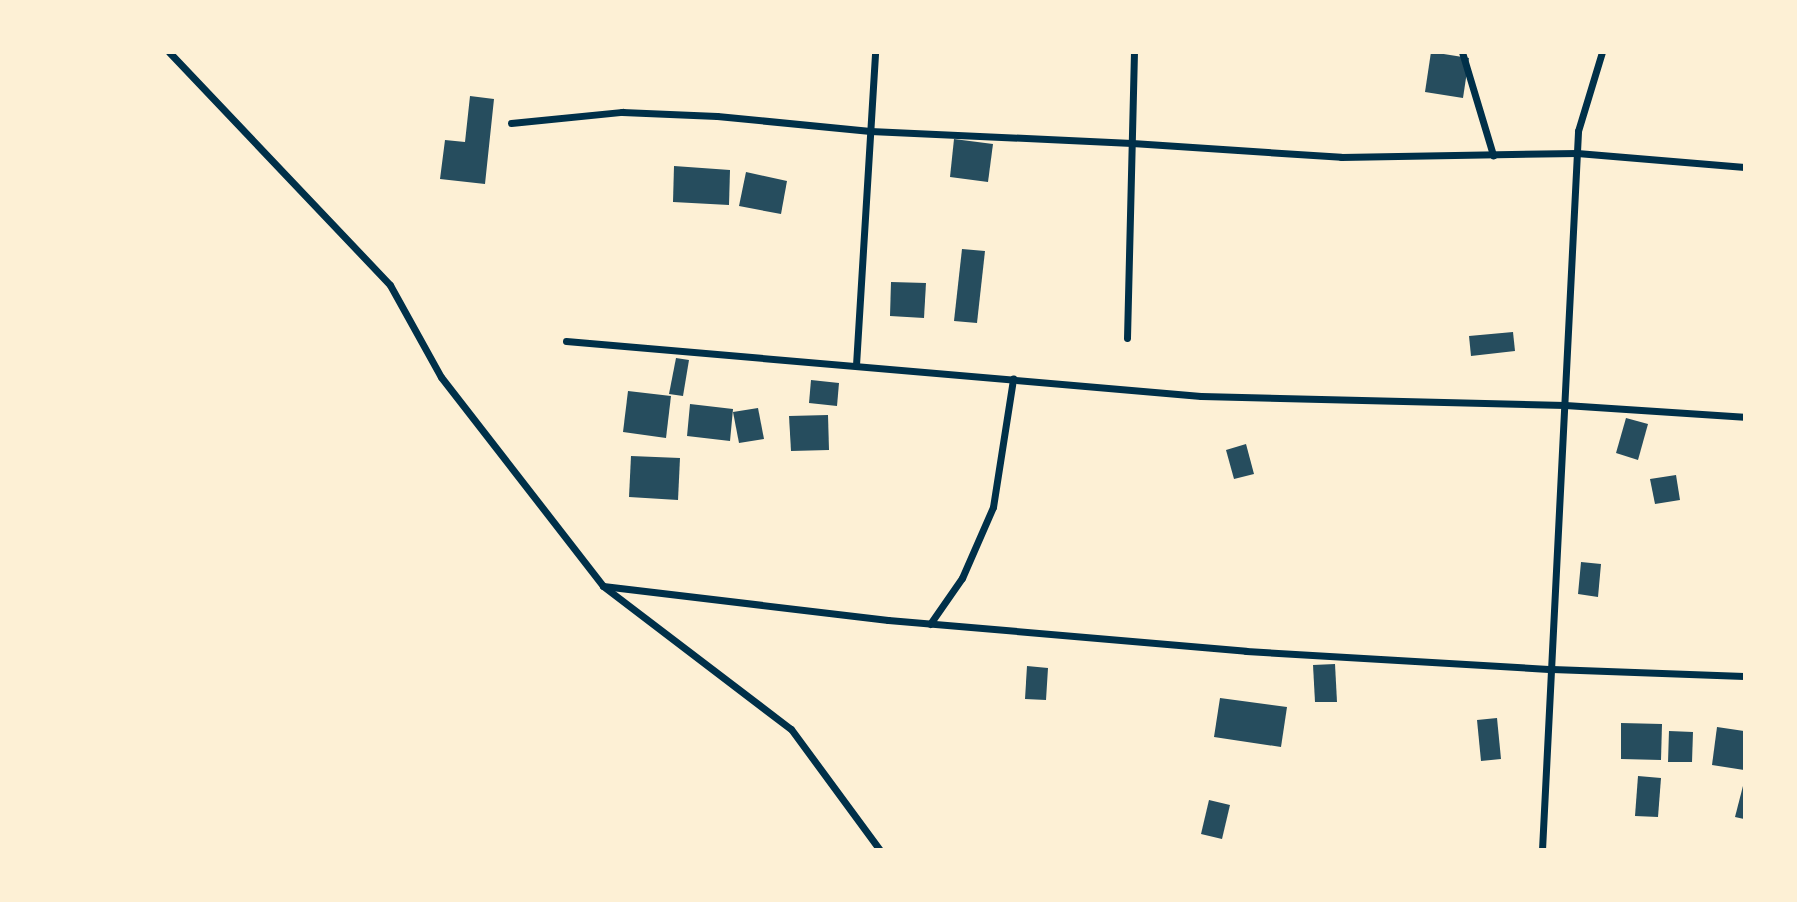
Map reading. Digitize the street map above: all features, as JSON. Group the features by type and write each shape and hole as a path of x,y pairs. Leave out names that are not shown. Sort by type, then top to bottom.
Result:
{"street":[{"path":"169,52 390,285 441,377 603,586 791,729 880,849"},
{"path":"856,365 875,52"},
{"path":"1127,338 1134,52"},
{"path":"1462,52 1493,155"},
{"path":"1542,849 1578,131 1602,52"},
{"path":"511,123 622,112 718,116 870,131 1132,143 1341,157 1577,153 1745,167"},
{"path":"566,341 1201,396 1565,405 1745,417"},
{"path":"930,624 962,578 993,507 1013,379"},
{"path":"603,586 930,624 1246,651 1552,670 1745,676"}],"building":[{"path":"1431,52 1469,58 1463,98 1425,92"},
{"path":"470,96 494,99 485,184 440,179 445,140 465,142"},
{"path":"954,139 993,144 988,182 950,177"},
{"path":"674,166 730,170 729,205 673,202"},
{"path":"746,172 787,181 781,214 739,206"},
{"path":"962,249 985,251 977,323 954,321"},
{"path":"891,282 926,283 924,318 890,316"},
{"path":"1513,332 1515,351 1471,356 1469,336"},
{"path":"676,358 689,360 683,396 669,394"},
{"path":"811,380 839,383 837,406 809,403"},
{"path":"628,391 671,396 666,438 623,432"},
{"path":"690,404 733,409 730,441 687,436"},
{"path":"758,408 764,439 739,443 733,412"},
{"path":"828,415 829,450 791,451 789,416"},
{"path":"1626,418 1648,424 1638,460 1616,453"},
{"path":"1246,444 1254,474 1234,479 1226,450"},
{"path":"631,456 680,458 678,500 629,497"},
{"path":"1676,475 1680,500 1655,504 1650,479"},
{"path":"1581,562 1601,564 1598,597 1578,594"},
{"path":"1335,664 1337,702 1315,702 1313,665"},
{"path":"1027,666 1048,668 1046,700 1025,699"},
{"path":"1220,698 1287,707 1281,747 1214,737"},
{"path":"1497,718 1501,759 1481,761 1477,720"},
{"path":"1621,723 1662,724 1661,760 1621,759"},
{"path":"1717,727 1744,731 1744,770 1712,765"},
{"path":"1669,731 1693,732 1692,762 1668,762"},
{"path":"1638,776 1661,778 1658,817 1635,816"},
{"path":"1744,782 1744,819 1735,817"},
{"path":"1209,800 1230,805 1222,839 1201,834"}]}
